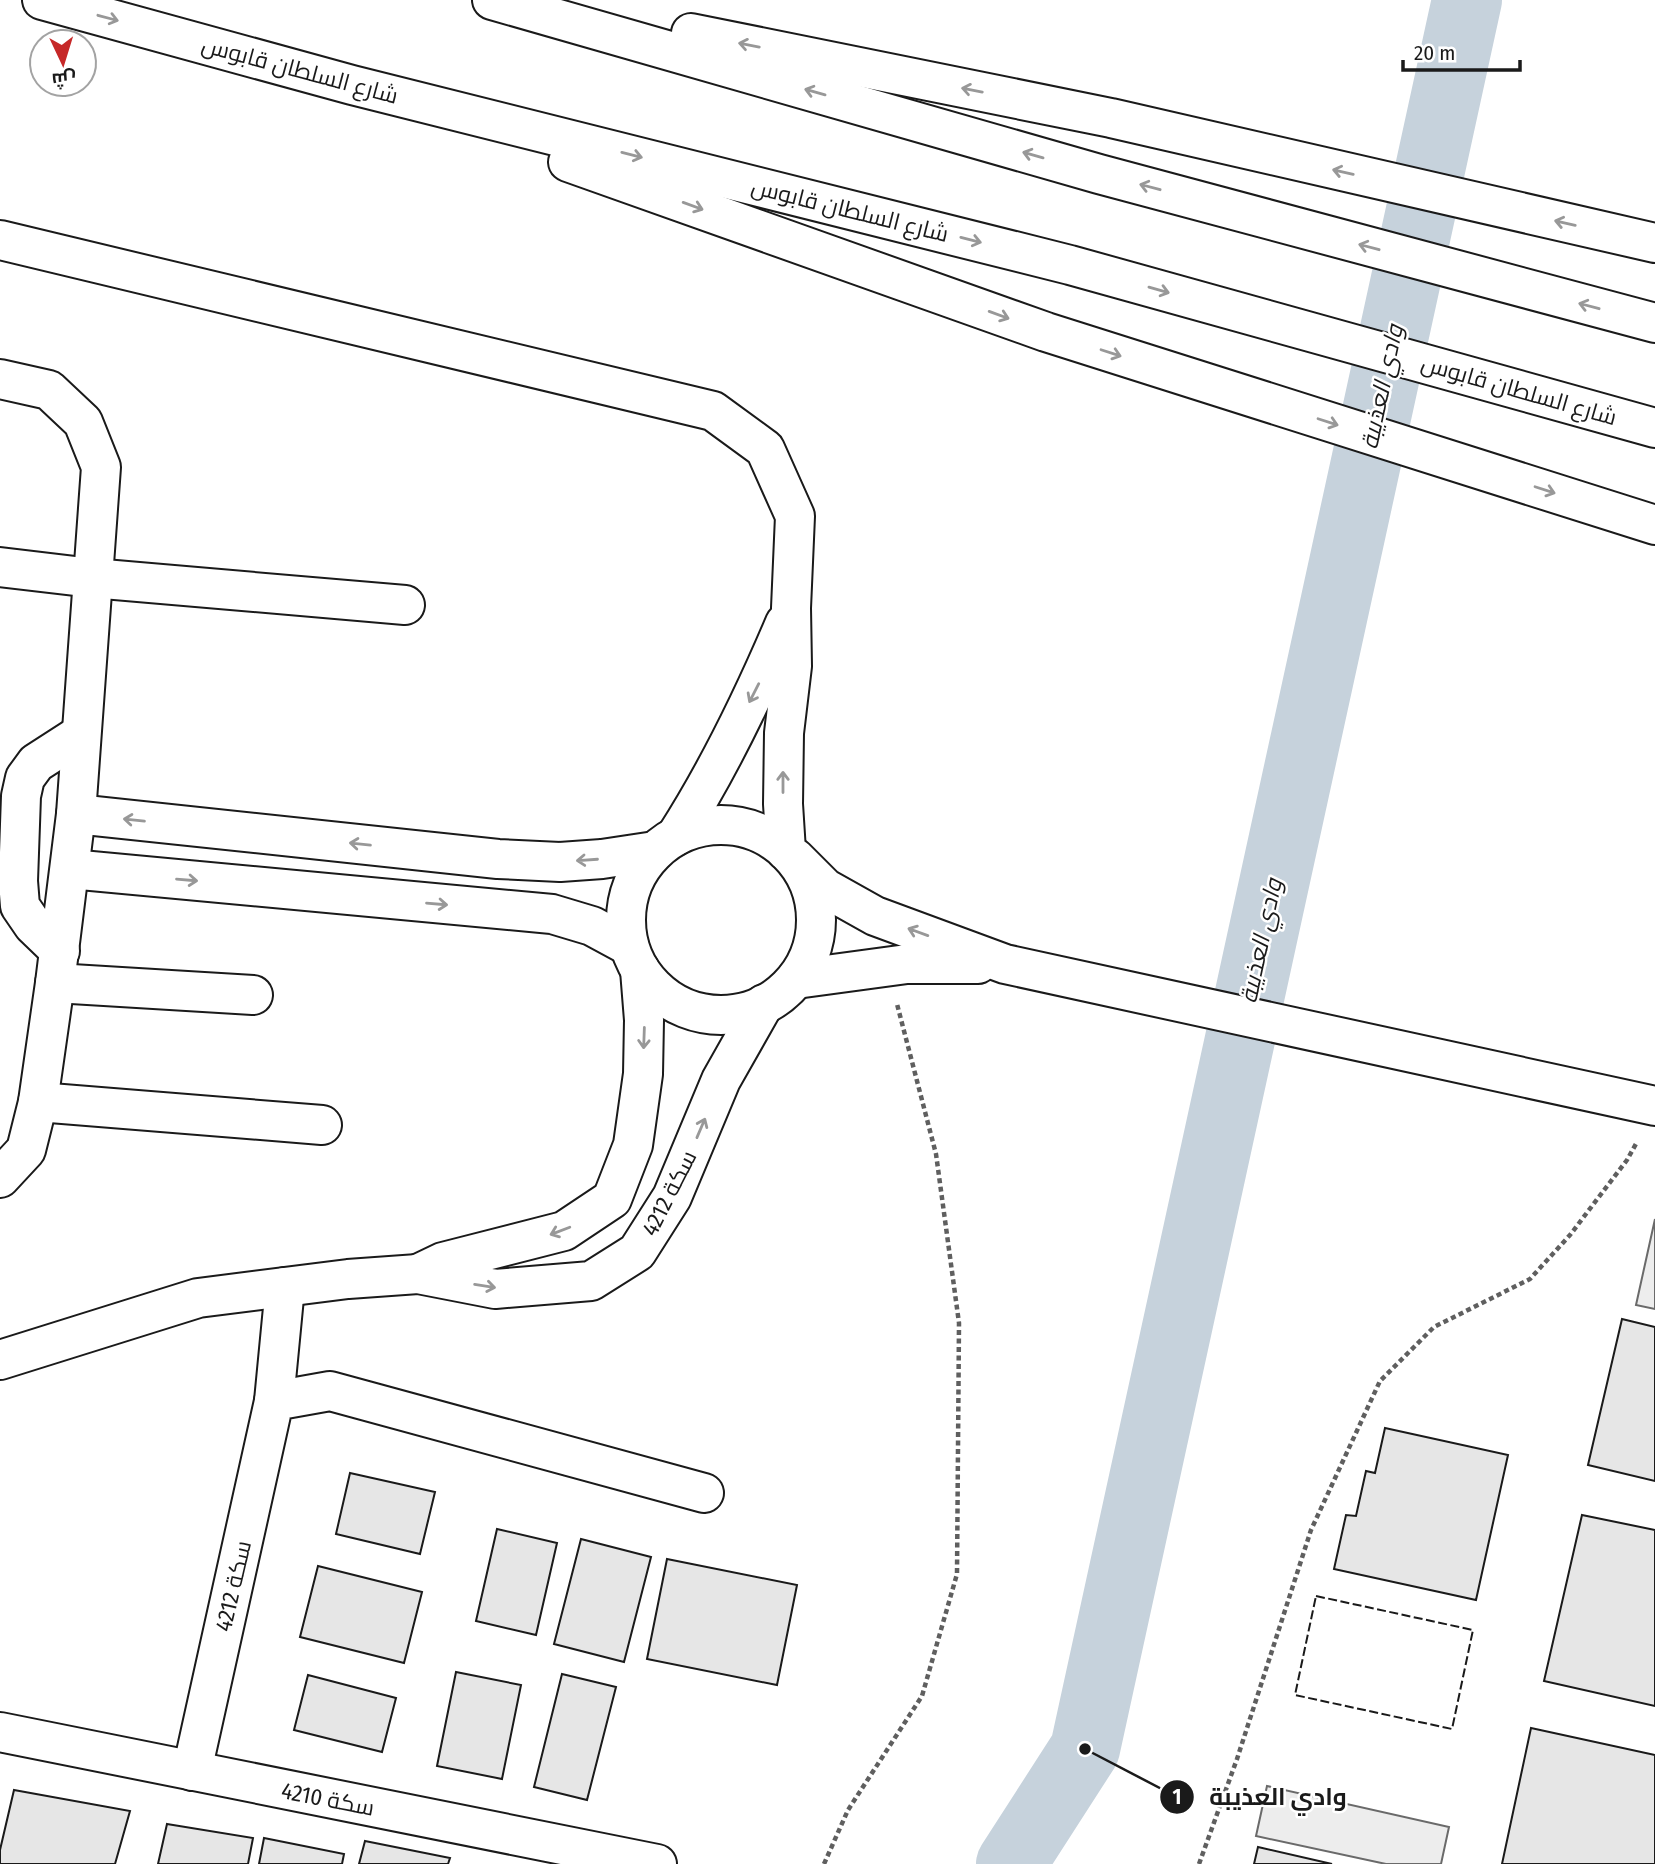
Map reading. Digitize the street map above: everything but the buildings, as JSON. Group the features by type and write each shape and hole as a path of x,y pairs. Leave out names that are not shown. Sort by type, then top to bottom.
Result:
{"main road":[{"name":"شارع السلطان قابوس","path":"42,0 352,85 1070,265 1655,428"},
{"path":"492,0 1099,174 1655,324"},
{"path":"528,0 1111,118 1655,243"},
{"path":"352,85 1046,332 1655,526"},
{"path":"0,240 713,411 765,449 795,516 791,608 792,666 783,733 790,855 808,881 816,906 816,931 809,957 796,979 777,997 764,1004 728,1015 702,1013 678,1004 656,990 634,958 592,926 552,914 70,869"},
{"path":"0,379 49,390 83,422 101,467 76,814 38,1102 26,1150 0,1178"},
{"path":"0,567 92,578 405,605"},
{"path":"634,958 625,921 628,895 639,871 695,807 751,699 791,608"},
{"path":"57,967 20,905 18,881 21,796 25,778 36,763 81,734"},
{"path":"76,814 498,859 561,862 602,859 665,843 701,827 727,824 752,830 776,841 825,888 875,916 1005,964 1596,1093 1647,1123"},
{"name":"سكة 4212","path":"418,1274 443,1262 564,1231 612,1199 633,1145 643,1074 644,1020 634,958"},
{"path":"796,979 887,966 1005,964"},
{"path":"57,967 253,995"},
{"name":"سكة 4212","path":"0,1360 198,1298 418,1274 495,1289 591,1281 637,1252 672,1197 721,1080 764,1004"},
{"path":"38,1102 322,1125"},
{"name":"سكة 4212","path":"192,1771 274,1401 285,1287"},
{"path":"274,1401 330,1391 704,1493"},
{"name":"سكة 4210","path":"0,1732 657,1864"}],"path":[{"path":"824,1864 848,1810 922,1696 957,1573 959,1324 936,1154 887,966"},
{"path":"1199,1864 1237,1759 1311,1530 1380,1381 1434,1326 1530,1279 1570,1235 1627,1160 1647,1123"}],"shaded area":[{"path":"1655,1219 1655,1309 1636,1305"},
{"path":"1267,1786 1449,1827 1441,1864 1386,1864 1256,1836"}],"waterway":[{"name":"وادي العذيبة","path":"1011,1864 1085,1749 1467,0"}],"fence":[{"path":"1316,1596 1473,1630 1452,1729 1295,1695 1316,1596"}],"place":[{"name":"وادي العذيبة","path":"1085,1749"}]}
